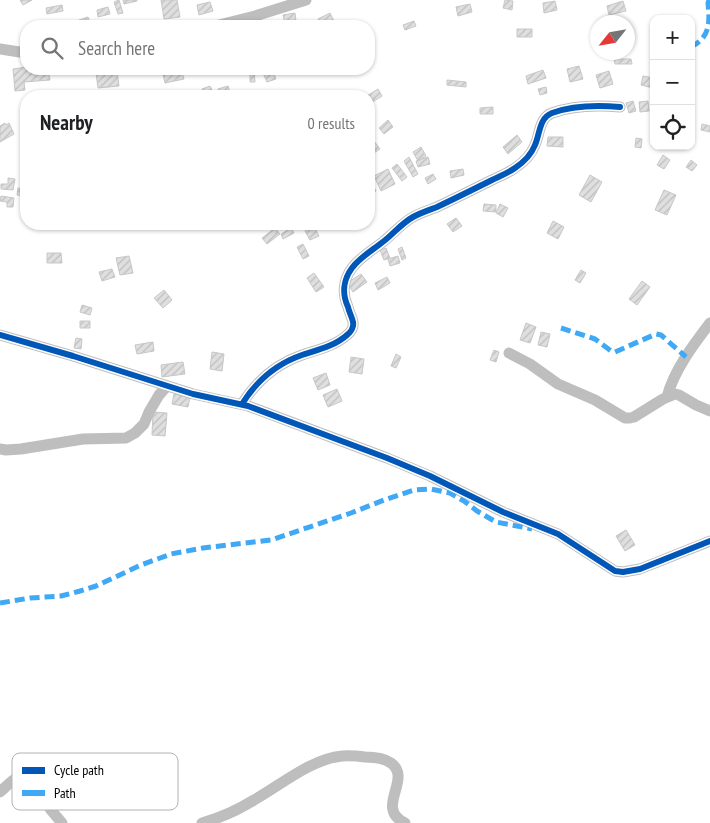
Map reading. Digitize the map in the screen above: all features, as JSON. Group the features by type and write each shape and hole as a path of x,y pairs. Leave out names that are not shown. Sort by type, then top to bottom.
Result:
{"street":[{"path":"239,20 306,0"},
{"path":"0,48 20,53"},
{"path":"242,404 250,390 267,374 290,360 328,346 347,335 353,326 344,294 344,287 350,270 363,256 410,219 469,192 509,172 524,162 535,146 542,124 547,116 552,113 590,105 620,107"},
{"path":"667,397 686,357 710,323"},
{"path":"0,335 193,394 248,406 430,476 503,512 558,534 616,571 623,572 640,569 710,542"},
{"path":"509,353 530,364 558,384 595,400 625,418 634,417 673,394 679,395 710,411"},
{"path":"0,449 30,448 83,439 126,438 135,433 144,424 159,395 167,386"},
{"path":"202,823 216,819 254,801 317,762 342,756 382,759 392,764 398,776 392,808 397,819 405,823"},
{"path":"0,792 12,782"},
{"path":"51,810 62,823"}],"building":[{"path":"20,0 32,0 23,5"},
{"path":"119,0 123,13 118,14 114,2"},
{"path":"123,0 137,0 137,1 124,4"},
{"path":"161,0 177,0 180,17 164,19"},
{"path":"505,0 513,1 512,10 503,8"},
{"path":"555,1 557,10 544,13 543,3"},
{"path":"623,1 626,11 609,15 607,6"},
{"path":"210,2 213,11 199,15 197,5"},
{"path":"470,4 472,12 458,16 456,7"},
{"path":"62,5 63,11 47,14 46,8"},
{"path":"108,7 110,14 98,17 97,10"},
{"path":"295,13 296,20 284,20 283,15"},
{"path":"330,13 334,20 318,20"},
{"path":"414,21 416,26 405,30 403,25"},
{"path":"517,29 532,29 532,37 517,37"},
{"path":"614,60 631,60 632,64 615,64"},
{"path":"579,66 583,79 570,82 567,69"},
{"path":"20,68 20,75 49,75 50,80 24,82 25,90 15,91 13,69"},
{"path":"543,70 546,78 528,84 526,76"},
{"path":"609,71 613,84 600,88 596,75"},
{"path":"96,75 118,75 119,86 98,88"},
{"path":"163,75 183,75 184,79 165,83"},
{"path":"250,75 254,75 255,82 250,82"},
{"path":"264,75 274,75 276,79 267,82"},
{"path":"643,76 650,77 650,87 641,85"},
{"path":"447,80 466,82 466,87 447,85"},
{"path":"210,86 212,90 203,90"},
{"path":"228,86 229,90 218,90"},
{"path":"546,87 547,93 540,95 538,89"},
{"path":"378,89 382,96 375,100 375,91"},
{"path":"633,101 636,111 629,113 626,103"},
{"path":"648,101 649,111 640,112 639,102"},
{"path":"493,107 493,114 480,114 480,108"},
{"path":"388,120 393,127 384,134 379,128"},
{"path":"5,123 6,125 9,123 14,134 0,142 0,126"},
{"path":"702,124 710,126 710,132 701,130"},
{"path":"517,135 522,142 508,154 503,147"},
{"path":"548,137 563,137 563,147 547,146"},
{"path":"636,138 642,139 641,148 635,147"},
{"path":"375,142 380,149 375,152"},
{"path":"421,147 426,156 418,161 413,152"},
{"path":"663,155 670,160 664,169 657,165"},
{"path":"409,157 418,174 413,177 404,161"},
{"path":"428,157 430,164 418,167 416,161"},
{"path":"691,160 697,165 692,171 686,167"},
{"path":"397,164 407,177 402,181 392,168"},
{"path":"388,169 395,184 381,191 375,176"},
{"path":"463,169 464,175 451,178 450,171"},
{"path":"433,174 436,179 428,184 425,178"},
{"path":"590,175 602,182 591,202 579,195"},
{"path":"8,178 15,179 13,190 1,189 1,184 8,184"},
{"path":"18,188 20,188 20,195 17,195"},
{"path":"664,190 676,195 667,215 655,210"},
{"path":"1,196 14,198 13,207 7,207 7,202 0,201"},
{"path":"484,204 496,205 496,212 483,211"},
{"path":"500,204 508,208 503,217 496,213"},
{"path":"456,218 462,226 453,232 447,224"},
{"path":"553,221 564,227 558,239 547,233"},
{"path":"272,230 277,230 280,234 267,244 262,238"},
{"path":"288,230 292,230 294,233 283,239 281,234"},
{"path":"316,230 319,236 310,240 305,231"},
{"path":"303,244 309,256 303,259 297,247"},
{"path":"402,247 406,258 402,260 398,249"},
{"path":"386,248 390,258 384,260 380,250"},
{"path":"47,253 61,253 62,263 47,263"},
{"path":"129,256 133,273 120,275 116,258"},
{"path":"398,256 400,263 390,266 388,259"},
{"path":"112,269 115,277 102,281 99,272"},
{"path":"581,270 586,273 580,283 575,280"},
{"path":"314,273 324,287 316,292 307,278"},
{"path":"361,274 367,282 353,292 347,283"},
{"path":"387,277 390,283 378,290 375,283"},
{"path":"642,281 650,287 637,305 629,299"},
{"path":"164,290 172,300 163,308 154,298"},
{"path":"82,305 92,308 90,315 80,312"},
{"path":"80,321 90,321 90,328 80,328"},
{"path":"526,323 536,327 530,343 520,340"},
{"path":"541,332 550,334 547,347 538,345"},
{"path":"76,338 82,339 81,349 74,348"},
{"path":"153,342 154,351 137,354 135,345"},
{"path":"494,350 499,352 496,362 490,360"},
{"path":"212,352 224,354 222,371 210,369"},
{"path":"396,354 401,357 396,368 391,366"},
{"path":"351,357 364,359 362,374 349,372"},
{"path":"183,362 185,374 162,377 161,365"},
{"path":"326,373 330,385 318,390 313,378"},
{"path":"337,389 342,401 328,407 323,395"},
{"path":"174,394 190,397 188,407 172,404"},
{"path":"153,412 167,413 165,436 152,435"},
{"path":"626,530 635,545 625,551 616,536"}],"marked path":[{"path":"695,44 702,39 709,24 709,0"},
{"path":"561,328 595,339 615,352 656,334 661,335 686,357"},
{"path":"0,603 30,598 61,596 80,591 171,554 203,548 271,540 414,490 431,489 450,493 496,522 532,529"}],"cycle path":[{"path":"242,404 254,387 276,368 293,359 331,345 350,332 353,328 353,322 344,292 345,282 349,273 359,260 405,222 518,166 531,152 537,141 542,122 548,115 569,108 586,106 620,107"},
{"path":"0,335 193,394 248,406 387,458 430,476 503,512 558,534 615,571 623,572 640,569 710,541"}]}
